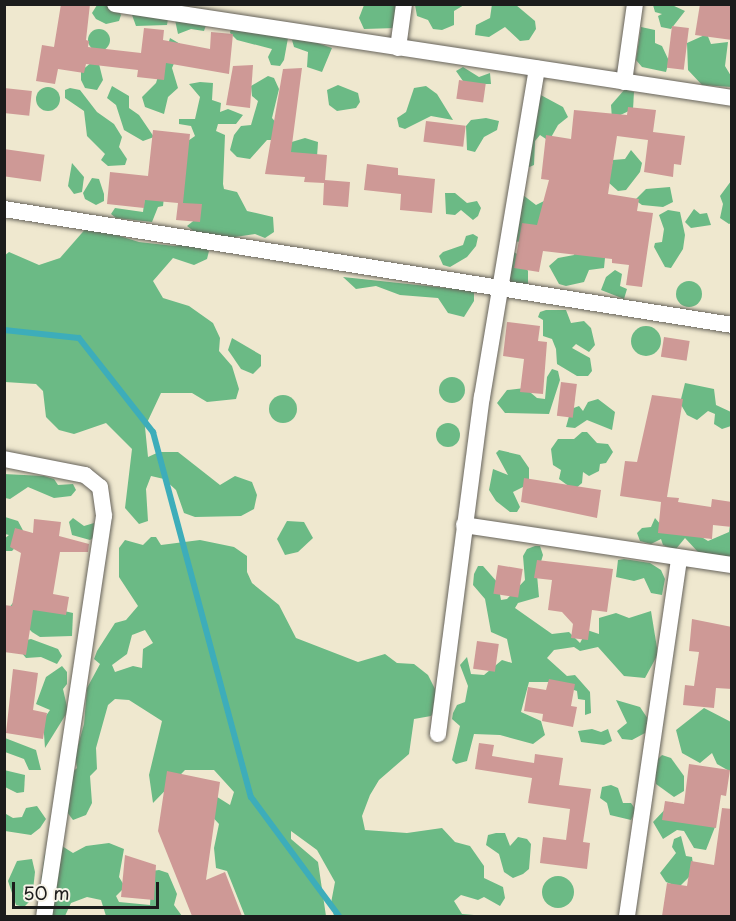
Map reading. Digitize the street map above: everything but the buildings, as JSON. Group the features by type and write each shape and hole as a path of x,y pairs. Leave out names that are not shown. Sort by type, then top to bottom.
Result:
{"street":[{"path":"115,4 179,9 398,48 732,99"},
{"path":"398,48 404,4"},
{"path":"624,82 635,4"},
{"path":"438,734 464,525 500,288 537,69"},
{"path":"4,209 732,325"},
{"path":"4,459 85,475 100,487 104,516 44,916"},
{"path":"464,525 732,565"},
{"path":"627,916 679,558"}],"green space":[{"path":"415,4 464,5 454,11 454,25 442,30 433,29 428,20 417,16"},
{"path":"492,4 516,5 535,21 536,29 529,40 520,41 505,27 489,37 475,35 476,25 490,18"},
{"path":"97,5 116,5 121,15 119,21 106,24 96,19 92,13"},
{"path":"364,5 399,5 396,28 364,29 359,18"},
{"path":"653,5 672,5 685,11 671,29 661,27 658,16 662,14 655,12"},
{"path":"137,8 168,19 167,25 136,26 132,15"},
{"path":"175,20 206,25 204,31 191,29 178,34"},
{"path":"231,27 288,38 284,60 280,66 271,65 268,57 272,49 237,40 230,33"},
{"path":"641,27 655,30 655,43 662,46 669,61 666,72 642,67 636,60"},
{"path":"99,29 107,32 110,40 107,48 99,51 91,48 88,40 91,32"},
{"path":"707,34 711,44 728,42 725,66 731,76 731,87 702,85 688,70 687,43"},
{"path":"300,37 332,48 322,72 307,67 308,52 294,47 292,40"},
{"path":"170,38 182,45 172,68 178,88 168,97 164,114 145,107 142,97 156,83"},
{"path":"92,62 99,64 103,80 97,90 85,88 81,80 81,71"},
{"path":"463,67 479,77 490,73 491,84 465,84 456,71"},
{"path":"268,76 274,78 279,89 272,118 279,126 274,140 267,140 250,159 237,157 230,150 234,135 241,126 251,125 258,101 252,96 251,86"},
{"path":"213,83 212,100 221,103 220,112 228,109 243,115 236,124 218,124 216,131 225,135 223,184 224,189 237,192 247,211 273,217 274,232 265,238 255,234 216,240 201,237 187,226 197,218 178,198 185,143 195,136 191,126 179,124 179,119 195,119 200,97 189,84"},
{"path":"338,85 358,93 360,102 356,108 337,111 329,105 327,90"},
{"path":"112,86 129,96 129,108 139,115 154,137 143,141 124,130 116,105 107,98"},
{"path":"426,86 437,94 453,120 431,116 405,129 399,127 397,118 406,112 414,88"},
{"path":"48,87 53,88 59,94 59,104 53,110 48,111 43,110 37,104 36,99 37,94 43,88"},
{"path":"70,88 80,90 97,112 114,124 122,137 119,147 127,159 125,165 108,166 101,160 105,154 87,136 84,111 65,98 65,90"},
{"path":"625,89 634,92 633,109 612,119 611,105"},
{"path":"537,93 563,107 568,117 558,125 549,141 540,135 535,141 534,165 527,168"},
{"path":"486,118 499,121 497,130 484,137 475,152 467,150 466,126 471,120"},
{"path":"305,138 318,142 317,157 298,166 285,144"},
{"path":"631,150 642,163 640,172 626,190 618,191 608,182 613,160 625,159"},
{"path":"72,163 84,177 82,192 74,194 68,186"},
{"path":"92,178 99,179 104,194 104,201 96,205 85,199 83,193"},
{"path":"731,181 731,223 729,224 720,218 723,204 720,196"},
{"path":"670,187 673,202 663,207 642,205 635,200 646,189"},
{"path":"519,192 536,205 546,200 567,201 521,242 512,241"},
{"path":"445,193 455,193 467,203 477,201 481,208 478,216 473,220 461,210 455,215 446,214"},
{"path":"145,196 164,197 163,206 158,207 152,222 116,218 111,214 115,208 143,212"},
{"path":"694,209 700,214 707,213 711,225 691,228 685,222"},
{"path":"668,210 680,212 685,235 683,249 671,268 665,267 654,247 655,243 662,242 664,229 659,215"},
{"path":"88,226 139,242 175,246 194,242 209,251 207,259 194,265 173,258 153,281 163,298 189,306 213,323 220,338 219,351 232,366 239,389 236,399 207,402 192,393 161,393 145,427 148,457 159,452 178,452 220,485 235,476 252,482 257,495 254,509 241,516 195,517 184,513 176,490 164,479 151,476 146,489 148,521 139,524 125,508 132,449 106,423 74,434 59,430 46,417 43,391 36,384 5,382 4,256 9,252 39,265 60,258"},
{"path":"473,234 478,237 476,246 467,257 450,267 443,265 439,256 443,252 463,245 466,236"},
{"path":"578,243 605,258 604,268 589,270 584,282 566,286 559,284 549,266 558,258 574,255"},
{"path":"510,250 519,255 528,271 528,284 504,281"},
{"path":"615,270 622,274 620,286 627,289 624,299 601,290 606,277"},
{"path":"343,277 474,291 474,301 464,317 448,313 438,298 400,295 376,286 356,289"},
{"path":"689,281 698,285 702,294 698,303 689,307 680,303 676,294 680,285"},
{"path":"566,310 571,323 584,321 591,328 595,345 589,352 576,344 572,348 590,358 592,371 588,376 577,376 557,364 556,349 552,339 543,336 543,320 538,317 540,312"},
{"path":"646,326 657,330 661,341 657,352 646,356 635,352 631,341 635,330"},
{"path":"232,338 261,355 261,366 253,374 241,369 228,350"},
{"path":"552,369 558,371 560,380 549,414 505,413 497,403 507,390 525,388 537,398 545,399 547,377"},
{"path":"452,377 461,381 465,390 461,399 452,403 443,399 439,390 443,381"},
{"path":"685,383 714,389 716,405 731,412 731,426 722,429 714,424 715,414 708,411 697,420 687,415 680,403"},
{"path":"283,395 293,399 297,409 293,419 283,423 273,419 269,409 273,399"},
{"path":"598,399 615,412 612,430 587,420 575,428 566,427 571,409 579,406 583,411 588,402"},
{"path":"448,423 457,426 460,435 457,444 448,447 439,444 436,435 439,426"},
{"path":"582,432 587,432 597,443 608,444 613,452 606,463 600,464 599,471 589,476 583,472 582,483 574,490 559,479 561,470 553,465 551,449 558,439 574,439"},
{"path":"499,450 520,455 529,468 529,484 513,492 520,507 517,512 510,512 496,501 489,490 493,469 508,475 496,453"},
{"path":"4,474 44,476 54,479 58,485 73,484 76,490 71,496 54,498 28,487 10,499 5,498"},
{"path":"5,517 18,521 26,536 12,551 5,551 4,539 9,535 5,534"},
{"path":"731,517 731,557 698,552 685,538 676,549 663,545 661,539 651,544 640,541 637,533 642,528 651,527 655,518 661,525 695,533 708,541 729,532"},
{"path":"73,518 84,526 94,523 93,538 90,540 72,535 69,522"},
{"path":"287,521 304,522 313,538 298,552 285,555 277,539"},
{"path":"151,537 156,537 161,545 200,540 234,547 247,556 247,572 252,583 279,605 296,638 358,662 385,654 397,663 414,664 428,675 436,691 437,707 431,716 414,719 409,754 379,780 370,795 362,816 365,830 407,833 442,828 455,842 470,846 484,866 484,878 503,887 505,898 500,906 484,897 478,900 461,895 454,901 462,914 486,916 334,916 331,903 335,882 317,850 291,831 291,839 318,862 326,916 245,916 227,871 216,868 214,848 219,824 208,812 214,795 230,805 234,792 214,770 185,770 153,803 149,775 162,721 129,700 115,699 108,705 96,748 97,769 90,776 92,803 86,815 73,820 67,812 69,775 77,768 75,756 84,724 87,688 100,664 94,659 115,623 126,620 138,606 119,577 119,548 125,540 143,545","holes":["145,630 153,643 143,649 142,668 133,666 115,672 112,665 127,654 132,635"]},
{"path":"540,546 543,555 537,575 539,597 518,603 515,608 552,634 569,632 580,643 587,630 599,634 599,618 616,613 629,618 651,611 658,654 645,678 624,676 598,647 580,651 574,647 554,650 547,658 567,676 575,675 590,692 591,713 585,715 585,700 578,699 577,691 550,682 529,682 521,712 541,721 545,735 533,744 500,735 474,734 467,761 456,764 452,760 460,726 452,719 457,705 465,702 468,686 460,665 467,657 471,674 484,675 502,660 512,663 507,639 491,632 485,599 473,585 474,574 478,566 483,566 498,583 501,600 507,599 525,580 523,556 527,549"},
{"path":"618,560 650,563 661,570 665,579 662,595 651,593 644,578 634,581 616,577"},
{"path":"15,600 73,613 72,636 40,637 32,632 9,608"},
{"path":"31,639 58,649 62,656 57,664 41,657 26,658 21,652 22,641"},
{"path":"62,666 67,672 67,684 63,689 68,711 45,748 43,720 50,710 36,704 46,677"},
{"path":"616,700 640,707 648,719 645,733 632,740 622,739 617,731 627,723"},
{"path":"704,708 731,722 731,772 717,764 712,753 700,763 682,753 676,730"},
{"path":"592,729 601,732 608,729 612,741 604,745 581,742 578,731"},
{"path":"5,738 36,750 41,770 29,770 24,759 5,752"},
{"path":"662,755 671,758 684,776 684,791 674,797 656,784 655,762"},
{"path":"4,770 25,775 24,792 17,793 5,787"},
{"path":"611,785 618,788 623,803 631,803 636,810 631,820 610,815 607,803 600,798 602,787"},
{"path":"672,802 715,827 706,850 694,848 684,831 677,830 663,839 653,822"},
{"path":"37,806 46,819 40,828 31,835 5,831 5,807 6,814 13,818 22,817 26,808"},
{"path":"505,833 510,846 518,837 527,839 531,844 529,869 523,874 513,878 504,872 499,854 486,845 488,835"},
{"path":"681,836 686,856 692,857 693,865 692,874 679,887 666,882 660,873 676,853 672,847 674,839"},
{"path":"109,843 124,849 119,877 125,887 116,896 119,902 150,905 152,871 159,870 168,873 177,894 174,905 182,916 106,916 101,900 87,897 71,903 65,916 43,916 53,891 41,880 45,854 50,848 62,846 73,853 86,846"},
{"path":"32,859 35,872 32,899 24,907 16,905 8,881 17,861"},
{"path":"558,876 569,881 574,892 569,903 558,908 547,903 542,892 547,881"}],"waterway":[{"path":"4,330 79,338 153,432 251,797 339,916"}]}
